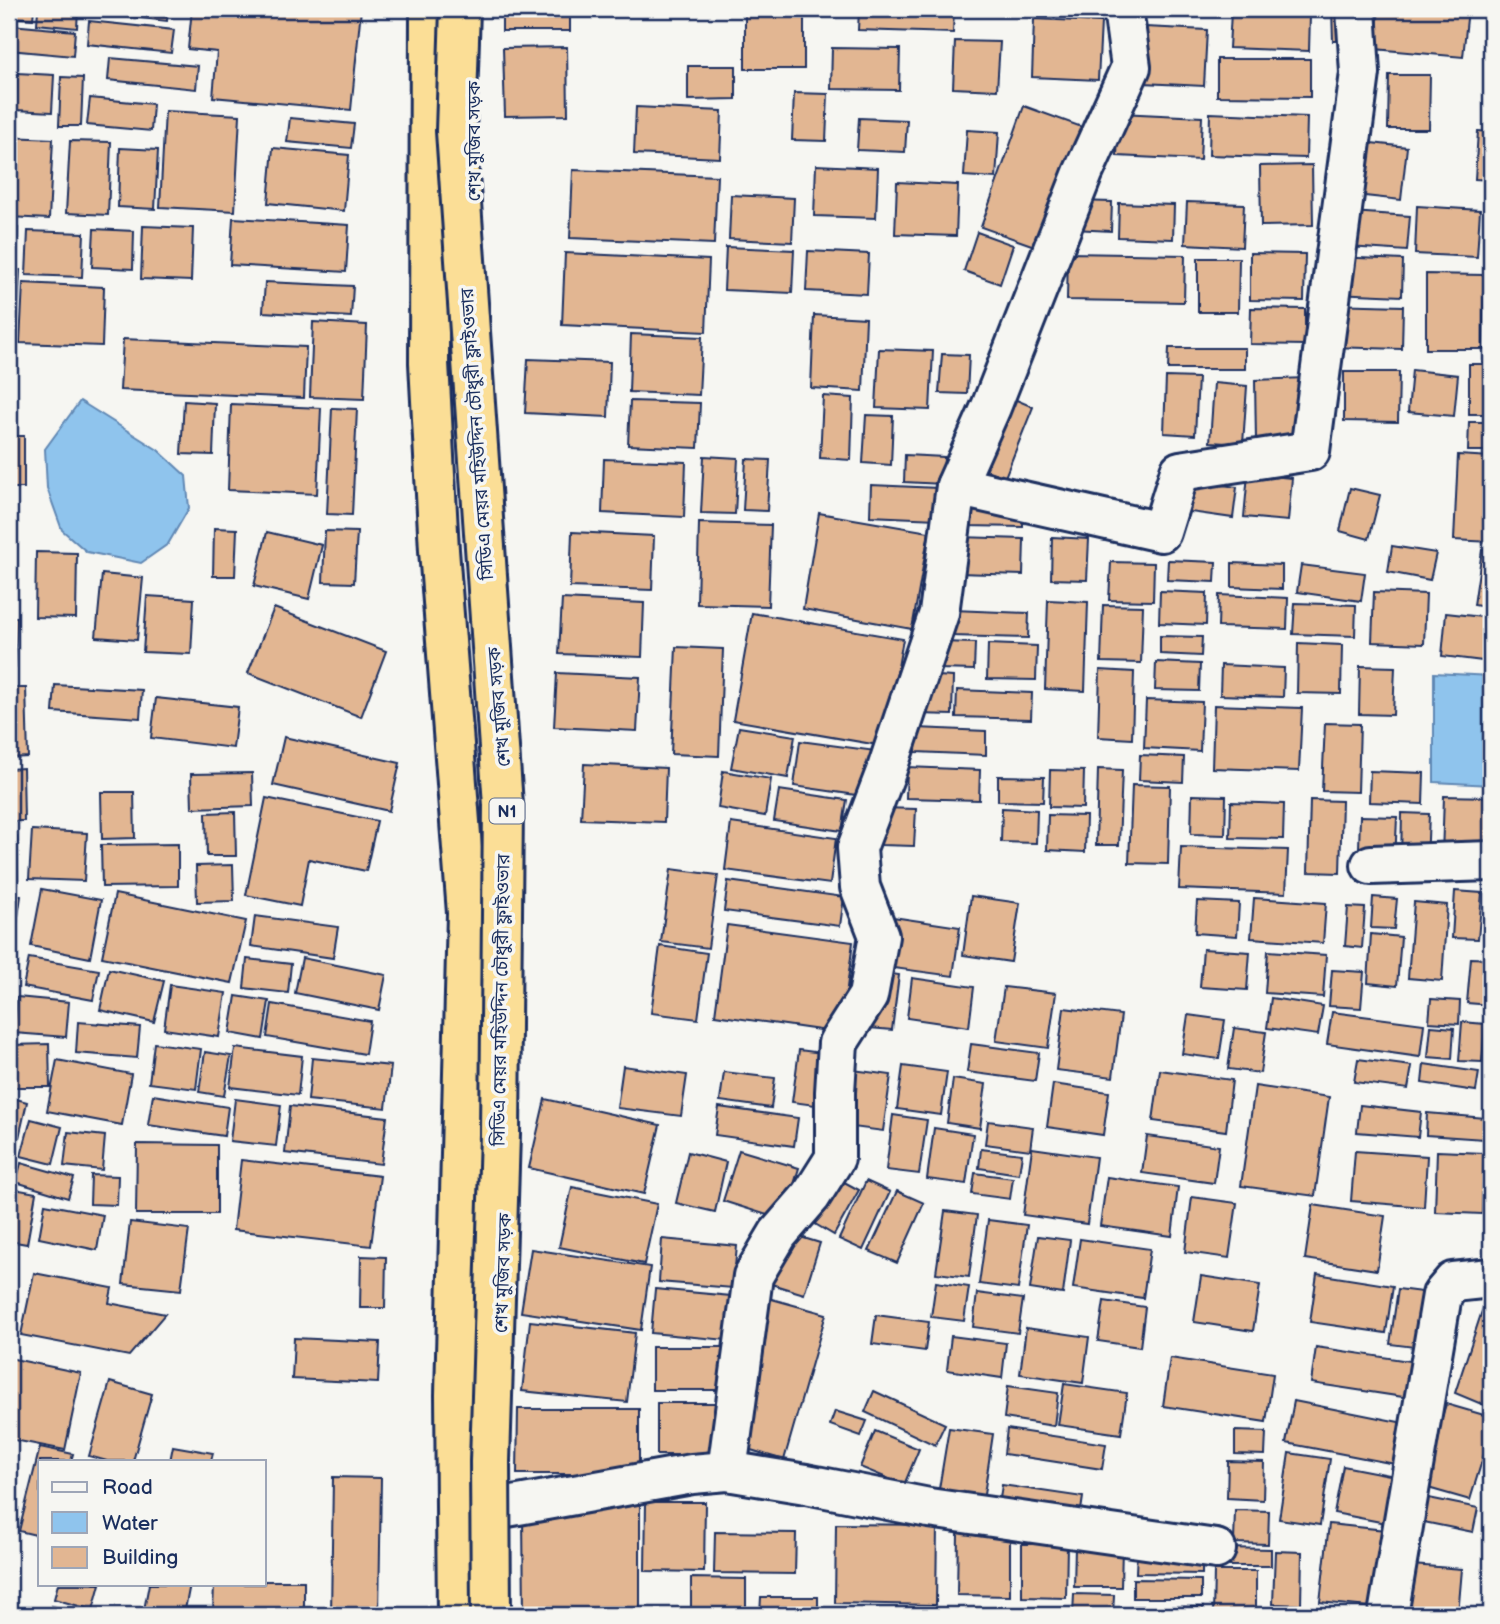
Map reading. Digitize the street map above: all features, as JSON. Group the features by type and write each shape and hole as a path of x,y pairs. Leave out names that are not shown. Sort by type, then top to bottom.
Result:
{"highway":[{"path":"414,9 416,545 448,935 444,1615"},
{"path":"430,9 430,376 439,550 467,913 455,1395 457,1615"},
{"name":"সিডিএ মেয়র মহিউদ্দিন চৌধুরী ফ্লাইওভার","path":"460,9 456,131 503,805 500,1134 490,1462 493,1615"},
{"name":"শেখ মুজিব সড়ক","path":"475,9 472,149 483,535 507,790 512,926 493,1615"}],"street":[{"path":"727,1471 752,1276 778,1234 811,1196 835,1158 838,1043 868,996 879,936 860,887 857,848 940,613 956,486 991,407 1083,173 1131,66 1123,9"},
{"path":"956,486 1161,532 1180,471 1310,451 1360,73 1356,9"},
{"path":"1371,865 1491,861"},
{"path":"1388,1615 1442,1295 1452,1282 1491,1278"},
{"path":"496,1509 692,1474 727,1471 929,1508 1216,1549"}],"water":[{"path":"80,401 158,450 186,476 189,508 168,544 141,563 87,552 62,530 47,488 45,449"},
{"path":"1434,673 1491,676 1491,785 1434,782"}],"building":[{"path":"12,9 34,9 33,19 11,17"},
{"path":"38,9 78,9 77,28 37,24"},
{"path":"87,9 168,9 167,21 87,12"},
{"path":"192,9 361,9 351,110 213,97 217,52 188,49"},
{"path":"502,9 570,9 570,31 502,31"},
{"path":"745,9 804,9 804,69 745,69"},
{"path":"859,9 954,9 953,33 858,30"},
{"path":"1332,9 1366,9 1366,41 1333,41"},
{"path":"1379,9 1468,9 1463,57 1375,49"},
{"path":"1231,12 1310,15 1309,51 1229,48"},
{"path":"1034,19 1101,22 1098,80 1032,77"},
{"path":"89,21 174,30 171,53 87,44"},
{"path":"11,25 75,31 73,56 9,50"},
{"path":"1145,27 1207,30 1204,86 1143,83"},
{"path":"955,41 1000,42 997,90 953,88"},
{"path":"567,47 568,115 505,116 503,48"},
{"path":"832,48 900,49 899,90 831,89"},
{"path":"110,58 198,66 196,89 108,80"},
{"path":"1217,59 1310,59 1310,97 1217,96"},
{"path":"688,66 736,66 736,99 688,100"},
{"path":"17,73 54,75 52,112 16,110"},
{"path":"1389,75 1430,75 1429,129 1388,129"},
{"path":"61,77 83,78 81,126 59,126"},
{"path":"794,93 828,94 826,141 792,140"},
{"path":"90,98 153,104 151,131 87,125"},
{"path":"1024,106 1082,127 1040,248 981,227"},
{"path":"636,107 722,111 720,158 634,154"},
{"path":"165,111 240,115 235,211 160,207"},
{"path":"1119,113 1202,117 1200,160 1117,156"},
{"path":"1210,113 1307,117 1306,158 1209,155"},
{"path":"290,118 354,124 351,148 287,142"},
{"path":"859,118 907,120 905,152 857,150"},
{"path":"967,130 999,132 996,178 964,176"},
{"path":"1478,131 1491,132 1491,180 1475,179"},
{"path":"9,137 53,139 49,219 9,217"},
{"path":"70,141 111,142 108,215 66,213"},
{"path":"1362,142 1407,147 1401,200 1356,195"},
{"path":"120,148 158,150 155,209 118,207"},
{"path":"273,148 349,155 344,211 268,203"},
{"path":"816,165 878,168 876,218 814,216"},
{"path":"1312,165 1313,225 1261,226 1260,166"},
{"path":"573,170 717,176 714,244 570,238"},
{"path":"897,182 958,185 956,236 895,234"},
{"path":"731,195 794,198 792,242 729,239"},
{"path":"1491,196 1491,262 1486,261"},
{"path":"1076,201 1112,202 1111,231 1074,229"},
{"path":"1187,202 1244,204 1242,247 1185,244"},
{"path":"1119,203 1174,205 1173,239 1118,237"},
{"path":"1417,206 1480,210 1477,257 1415,254"},
{"path":"1336,211 1410,216 1407,251 1334,246"},
{"path":"233,218 349,225 346,272 230,265"},
{"path":"143,226 193,228 191,281 141,279"},
{"path":"9,228 18,228 17,258 9,257"},
{"path":"94,229 134,231 133,269 92,267"},
{"path":"28,231 84,233 82,277 26,275"},
{"path":"977,232 1013,245 1000,284 964,271"},
{"path":"726,247 794,250 792,293 724,290"},
{"path":"808,251 869,254 867,294 806,291"},
{"path":"565,253 709,260 706,332 562,325"},
{"path":"1068,253 1185,255 1184,302 1067,300"},
{"path":"1250,253 1305,254 1304,301 1250,300"},
{"path":"1336,257 1403,260 1402,296 1335,293"},
{"path":"1198,258 1239,258 1238,312 1198,312"},
{"path":"9,270 20,270 16,349 9,349"},
{"path":"1426,274 1484,275 1483,349 1426,349"},
{"path":"265,282 353,286 351,317 263,312"},
{"path":"23,283 104,287 102,346 20,343"},
{"path":"1330,304 1403,306 1402,349 1329,347"},
{"path":"1251,308 1305,309 1305,345 1250,344"},
{"path":"814,315 866,318 863,391 811,388"},
{"path":"313,322 367,325 364,399 310,397"},
{"path":"631,334 702,337 699,395 629,392"},
{"path":"123,339 306,347 304,398 120,390"},
{"path":"1169,348 1245,348 1245,369 1168,369"},
{"path":"879,349 933,351 930,410 876,408"},
{"path":"942,354 969,355 967,394 939,393"},
{"path":"528,359 610,362 608,417 525,413"},
{"path":"1469,364 1491,364 1491,414 1469,414"},
{"path":"1412,370 1458,375 1454,416 1408,412"},
{"path":"1344,372 1399,372 1398,422 1344,421"},
{"path":"1166,377 1198,378 1195,435 1164,433"},
{"path":"1304,378 1305,440 1256,441 1255,380"},
{"path":"1214,383 1247,386 1243,444 1210,442"},
{"path":"823,396 853,398 851,460 820,458"},
{"path":"1007,396 1033,407 1005,477 978,467"},
{"path":"184,401 215,403 213,455 181,454"},
{"path":"630,401 700,403 698,448 628,445"},
{"path":"231,404 321,408 317,494 228,490"},
{"path":"332,408 357,409 352,515 327,514"},
{"path":"866,415 893,416 891,465 863,463"},
{"path":"1469,422 1491,422 1491,451 1468,451"},
{"path":"9,436 24,436 24,488 9,488"},
{"path":"905,455 944,457 943,484 904,482"},
{"path":"1458,455 1491,457 1491,542 1454,540"},
{"path":"704,456 738,458 735,514 701,513"},
{"path":"604,459 686,462 684,517 602,513"},
{"path":"746,459 770,460 767,511 743,510"},
{"path":"1248,474 1292,478 1288,521 1244,517"},
{"path":"1194,481 1237,487 1233,518 1190,512"},
{"path":"871,485 938,488 937,519 870,516"},
{"path":"1350,488 1380,495 1369,539 1340,531"},
{"path":"968,504 1023,506 1023,527 967,526"},
{"path":"819,513 929,532 912,629 803,609"},
{"path":"699,523 771,525 768,606 697,604"},
{"path":"214,528 237,529 235,576 213,576"},
{"path":"325,531 357,532 354,583 323,582"},
{"path":"267,532 322,545 309,599 254,586"},
{"path":"572,532 654,536 652,590 570,587"},
{"path":"960,537 1024,539 1023,575 958,573"},
{"path":"1052,537 1089,539 1087,580 1051,579"},
{"path":"1392,546 1436,553 1430,580 1388,572"},
{"path":"1482,550 1491,551 1491,608 1474,605"},
{"path":"36,552 77,553 76,618 35,617"},
{"path":"1168,560 1216,562 1215,582 1167,580"},
{"path":"1111,562 1154,563 1153,601 1109,600"},
{"path":"1232,563 1282,565 1282,589 1232,587"},
{"path":"1301,565 1365,573 1361,601 1297,592"},
{"path":"102,574 143,578 137,640 96,637"},
{"path":"1160,591 1207,593 1206,625 1159,623"},
{"path":"1374,592 1426,594 1424,644 1372,642"},
{"path":"1219,595 1288,598 1287,629 1218,627"},
{"path":"147,596 194,599 191,654 143,652"},
{"path":"562,599 644,603 642,657 559,654"},
{"path":"1048,600 1088,602 1085,691 1045,689"},
{"path":"1295,603 1356,605 1355,636 1293,634"},
{"path":"1103,605 1143,606 1141,663 1101,662"},
{"path":"274,608 386,651 361,717 248,673"},
{"path":"953,610 1029,613 1028,638 952,636"},
{"path":"752,613 903,639 884,746 733,720"},
{"path":"1446,613 1491,618 1491,662 1442,656"},
{"path":"9,617 17,617 15,667 9,667"},
{"path":"1160,636 1202,637 1201,656 1160,654"},
{"path":"940,642 975,643 974,670 939,669"},
{"path":"1298,643 1342,645 1341,694 1297,693"},
{"path":"988,644 1037,646 1036,680 987,679"},
{"path":"676,647 723,649 719,756 671,754"},
{"path":"1156,662 1200,664 1199,691 1155,690"},
{"path":"1221,665 1284,668 1283,697 1220,695"},
{"path":"1360,666 1395,667 1393,715 1359,714"},
{"path":"1100,670 1134,672 1132,739 1098,737"},
{"path":"557,673 640,677 637,731 554,727"},
{"path":"921,675 953,677 952,715 919,714"},
{"path":"55,685 142,690 140,718 53,712"},
{"path":"9,688 26,688 28,757 9,758"},
{"path":"957,690 1032,693 1031,719 956,717"},
{"path":"156,698 238,707 233,748 151,738"},
{"path":"1146,700 1202,702 1200,751 1144,748"},
{"path":"1214,705 1302,708 1299,771 1212,768"},
{"path":"1325,723 1360,724 1358,792 1322,791"},
{"path":"739,727 795,736 788,778 731,768"},
{"path":"917,728 986,731 986,755 916,752"},
{"path":"284,737 400,763 389,811 273,785"},
{"path":"800,741 876,751 870,797 794,786"},
{"path":"1140,755 1184,757 1183,782 1139,780"},
{"path":"584,764 666,768 664,822 581,819"},
{"path":"907,767 980,770 979,800 906,798"},
{"path":"23,768 24,821 9,821 9,769"},
{"path":"1098,769 1122,770 1119,845 1096,845"},
{"path":"1050,770 1084,771 1083,808 1049,807"},
{"path":"723,771 771,779 765,816 718,808"},
{"path":"1370,771 1424,773 1423,804 1369,802"},
{"path":"252,773 253,806 192,808 191,774"},
{"path":"998,776 1044,777 1043,802 998,801"},
{"path":"1132,785 1170,786 1168,864 1129,863"},
{"path":"779,790 847,800 842,831 774,821"},
{"path":"101,792 134,792 135,838 102,839"},
{"path":"1192,795 1226,796 1225,835 1191,834"},
{"path":"1444,796 1490,797 1487,858 1442,856"},
{"path":"266,798 377,821 366,871 309,859 300,906 246,895"},
{"path":"1310,800 1342,801 1340,873 1308,872"},
{"path":"1231,802 1284,804 1283,839 1230,838"},
{"path":"882,808 916,809 914,846 881,845"},
{"path":"1002,808 1037,810 1036,843 1001,842"},
{"path":"235,812 236,856 207,856 206,813"},
{"path":"1402,813 1429,814 1427,864 1401,863"},
{"path":"1048,815 1086,816 1085,852 1047,850"},
{"path":"1360,816 1397,817 1394,884 1358,882"},
{"path":"731,823 836,838 830,884 725,870"},
{"path":"32,830 87,833 84,881 29,879"},
{"path":"9,837 17,837 18,883 9,883"},
{"path":"178,844 178,886 102,887 101,845"},
{"path":"1181,847 1288,850 1286,893 1179,889"},
{"path":"233,865 234,901 197,902 196,866"},
{"path":"671,869 718,875 708,948 661,942"},
{"path":"728,881 844,897 840,926 724,911"},
{"path":"42,889 101,900 90,958 31,946"},
{"path":"1455,891 1482,893 1478,939 1452,938"},
{"path":"9,894 21,896 10,972 9,972"},
{"path":"115,894 246,921 232,983 102,957"},
{"path":"971,896 1020,903 1011,962 963,955"},
{"path":"1373,897 1397,899 1394,929 1371,928"},
{"path":"1489,897 1491,939 1486,939"},
{"path":"1254,898 1326,903 1323,943 1251,938"},
{"path":"1197,901 1239,903 1237,936 1195,933"},
{"path":"1414,902 1447,905 1442,981 1408,978"},
{"path":"1348,907 1365,908 1362,948 1345,946"},
{"path":"255,916 338,927 333,958 251,946"},
{"path":"893,917 960,927 953,976 886,967"},
{"path":"727,925 853,942 841,1033 715,1015"},
{"path":"1371,934 1401,937 1397,986 1368,983"},
{"path":"660,946 707,953 698,1019 651,1013"},
{"path":"1203,949 1250,952 1247,990 1200,987"},
{"path":"1268,951 1326,955 1323,997 1265,993"},
{"path":"29,958 99,970 93,1000 23,987"},
{"path":"302,958 386,975 379,1010 295,993"},
{"path":"1471,958 1491,959 1491,1005 1467,1003"},
{"path":"247,959 291,964 288,993 244,988"},
{"path":"109,969 164,981 154,1022 100,1010"},
{"path":"1332,970 1364,972 1361,1008 1329,1006"},
{"path":"878,972 899,975 892,1030 870,1028"},
{"path":"912,978 974,987 969,1027 907,1018"},
{"path":"170,985 226,993 219,1037 164,1029"},
{"path":"1004,987 1056,993 1048,1048 996,1041"},
{"path":"236,996 269,1001 263,1039 230,1033"},
{"path":"17,997 69,1002 66,1037 14,1033"},
{"path":"1271,998 1323,1006 1318,1035 1267,1028"},
{"path":"1431,999 1460,1001 1459,1024 1429,1022"},
{"path":"272,1004 370,1021 365,1054 267,1037"},
{"path":"1064,1008 1121,1015 1113,1077 1056,1070"},
{"path":"1332,1012 1424,1024 1420,1057 1327,1044"},
{"path":"1188,1015 1225,1020 1219,1059 1182,1054"},
{"path":"78,1022 140,1027 137,1058 76,1053"},
{"path":"1462,1022 1485,1024 1482,1062 1459,1061"},
{"path":"1431,1026 1454,1028 1452,1059 1428,1057"},
{"path":"1234,1028 1266,1032 1260,1073 1228,1069"},
{"path":"154,1043 201,1049 196,1089 149,1083"},
{"path":"49,1044 50,1087 11,1087 10,1045"},
{"path":"971,1044 1039,1053 1035,1081 967,1072"},
{"path":"235,1048 302,1056 298,1095 230,1087"},
{"path":"799,1050 830,1054 822,1106 792,1102"},
{"path":"205,1052 231,1056 224,1096 199,1092"},
{"path":"312,1058 391,1066 386,1108 308,1100"},
{"path":"1358,1059 1412,1066 1408,1089 1354,1082"},
{"path":"57,1060 131,1074 122,1125 47,1111"},
{"path":"1424,1064 1479,1072 1476,1091 1422,1083"},
{"path":"623,1066 687,1075 681,1116 617,1108"},
{"path":"903,1066 947,1072 941,1115 897,1109"},
{"path":"853,1070 891,1075 883,1131 845,1126"},
{"path":"1160,1070 1232,1080 1226,1131 1153,1121"},
{"path":"724,1072 775,1078 771,1108 720,1101"},
{"path":"953,1079 986,1084 980,1128 947,1123"},
{"path":"1053,1084 1109,1092 1103,1135 1047,1127"},
{"path":"1255,1086 1329,1097 1315,1196 1241,1186"},
{"path":"153,1095 228,1107 224,1136 148,1125"},
{"path":"9,1097 27,1102 16,1151 9,1149"},
{"path":"235,1099 281,1105 276,1146 230,1141"},
{"path":"545,1099 660,1125 644,1194 529,1168"},
{"path":"1360,1105 1421,1112 1418,1137 1357,1132"},
{"path":"290,1106 387,1117 381,1164 285,1153"},
{"path":"719,1107 798,1118 794,1146 715,1135"},
{"path":"1427,1113 1485,1118 1484,1139 1426,1135"},
{"path":"893,1115 927,1120 919,1174 886,1170"},
{"path":"31,1119 62,1127 53,1164 21,1156"},
{"path":"988,1121 1033,1127 1030,1150 985,1144"},
{"path":"934,1128 973,1134 966,1184 927,1179"},
{"path":"68,1132 105,1136 102,1170 64,1166"},
{"path":"1147,1136 1219,1146 1214,1183 1142,1173"},
{"path":"137,1144 217,1145 217,1214 136,1214"},
{"path":"1032,1148 1096,1157 1087,1224 1023,1215"},
{"path":"981,1149 1022,1154 1019,1174 979,1168"},
{"path":"739,1150 799,1168 783,1220 723,1201"},
{"path":"1355,1151 1427,1156 1424,1207 1351,1201"},
{"path":"1437,1151 1484,1153 1482,1214 1435,1212"},
{"path":"688,1152 726,1162 715,1212 676,1203"},
{"path":"241,1160 380,1176 371,1246 233,1230"},
{"path":"21,1163 74,1178 68,1198 16,1182"},
{"path":"975,1173 1013,1178 1010,1199 972,1194"},
{"path":"1491,1174 1491,1217 1485,1218"},
{"path":"91,1175 118,1176 117,1205 90,1204"},
{"path":"835,1177 859,1190 834,1235 810,1221"},
{"path":"1107,1177 1178,1187 1172,1236 1100,1226"},
{"path":"866,1181 890,1192 863,1250 839,1239"},
{"path":"572,1187 657,1204 644,1264 559,1247"},
{"path":"9,1188 36,1193 27,1244 9,1241"},
{"path":"897,1191 924,1203 897,1263 869,1251"},
{"path":"1192,1197 1237,1203 1229,1258 1185,1252"},
{"path":"45,1204 103,1215 97,1250 39,1238"},
{"path":"1313,1205 1385,1216 1377,1270 1305,1259"},
{"path":"945,1211 977,1215 969,1277 936,1273"},
{"path":"988,1220 1027,1225 1018,1289 979,1284"},
{"path":"130,1222 189,1229 181,1290 123,1284"},
{"path":"784,1232 820,1243 804,1294 768,1283"},
{"path":"1038,1236 1070,1240 1063,1294 1030,1289"},
{"path":"662,1239 737,1246 733,1288 659,1282"},
{"path":"1080,1239 1150,1249 1143,1298 1073,1288"},
{"path":"531,1249 650,1267 641,1330 521,1312"},
{"path":"361,1256 386,1257 385,1308 360,1308"},
{"path":"34,1273 112,1288 109,1303 165,1314 129,1356 21,1335"},
{"path":"1317,1274 1393,1286 1386,1333 1310,1322"},
{"path":"1201,1276 1260,1285 1253,1331 1194,1322"},
{"path":"936,1282 969,1287 964,1321 931,1317"},
{"path":"655,1289 731,1296 727,1340 651,1333"},
{"path":"1398,1289 1430,1293 1422,1348 1390,1344"},
{"path":"977,1293 1023,1299 1018,1333 973,1327"},
{"path":"768,1298 826,1314 784,1460 741,1447"},
{"path":"1104,1301 1145,1307 1140,1347 1098,1341"},
{"path":"1484,1305 1491,1305 1491,1408 1455,1393"},
{"path":"876,1315 929,1322 925,1351 872,1344"},
{"path":"530,1321 635,1333 627,1402 522,1391"},
{"path":"1026,1328 1089,1337 1083,1383 1020,1374"},
{"path":"951,1336 1006,1343 1002,1378 947,1370"},
{"path":"294,1338 380,1342 378,1383 292,1379"},
{"path":"652,1347 724,1347 724,1390 652,1390"},
{"path":"1316,1347 1416,1362 1410,1398 1311,1383"},
{"path":"9,1358 81,1373 65,1450 9,1439"},
{"path":"1170,1358 1273,1374 1266,1422 1163,1406"},
{"path":"110,1382 152,1394 133,1460 103,1460 89,1456"},
{"path":"1064,1384 1127,1393 1121,1434 1058,1425"},
{"path":"1008,1386 1058,1393 1054,1426 1004,1418"},
{"path":"874,1391 945,1424 935,1445 865,1412"},
{"path":"1294,1401 1404,1423 1395,1464 1286,1443"},
{"path":"657,1403 720,1403 720,1455 657,1455"},
{"path":"1446,1404 1491,1417 1491,1431 1470,1500 1421,1486"},
{"path":"518,1409 639,1409 639,1474 517,1474"},
{"path":"835,1411 867,1421 861,1436 830,1425"},
{"path":"949,1428 993,1434 982,1508 937,1501"},
{"path":"1007,1429 1106,1444 1102,1469 1004,1454"},
{"path":"875,1431 919,1449 904,1485 860,1467"},
{"path":"1235,1431 1266,1432 1265,1455 1235,1454"},
{"path":"173,1446 213,1453 211,1460 170,1460"},
{"path":"40,1447 73,1454 71,1460 38,1460 38,1536 19,1531"},
{"path":"1289,1453 1330,1459 1320,1525 1279,1519"},
{"path":"1228,1461 1264,1462 1263,1500 1227,1498"},
{"path":"1343,1466 1400,1477 1391,1524 1334,1513"},
{"path":"333,1477 381,1478 379,1615 331,1615"},
{"path":"1002,1485 1083,1497 1079,1524 998,1512"},
{"path":"1419,1496 1478,1508 1473,1532 1414,1520"},
{"path":"640,1502 640,1615 524,1615 523,1517"},
{"path":"646,1502 705,1502 704,1572 645,1571"},
{"path":"1235,1510 1269,1511 1268,1544 1234,1543"},
{"path":"836,1524 937,1525 936,1605 835,1603"},
{"path":"1329,1524 1385,1530 1377,1608 1320,1602"},
{"path":"715,1532 796,1533 795,1574 714,1573"},
{"path":"958,1533 1010,1533 1010,1596 957,1595"},
{"path":"1022,1544 1067,1544 1066,1598 1022,1597"},
{"path":"1075,1547 1122,1547 1121,1587 1074,1587"},
{"path":"1224,1548 1271,1549 1271,1566 1224,1566"},
{"path":"1137,1549 1202,1550 1202,1574 1136,1573"},
{"path":"1275,1551 1302,1552 1301,1605 1273,1604"},
{"path":"1412,1565 1462,1569 1458,1615 1407,1615"},
{"path":"1214,1571 1256,1571 1256,1615 1213,1615"},
{"path":"691,1578 746,1579 746,1615 691,1615"},
{"path":"1133,1579 1201,1580 1201,1598 1133,1598"},
{"path":"266,1581 304,1581 304,1613 213,1612 214,1586 266,1586"},
{"path":"57,1586 99,1586 93,1610 54,1599"},
{"path":"149,1586 190,1586 184,1615 143,1615"},
{"path":"1074,1594 1114,1595 1113,1615 1073,1615"},
{"path":"761,1597 818,1597 818,1615 760,1615"},
{"path":"52,1606 92,1615 50,1615"},
{"path":"1134,1606 1203,1607 1203,1615 1134,1615"},
{"path":"943,1612 1019,1612 1019,1615 943,1615"}]}
